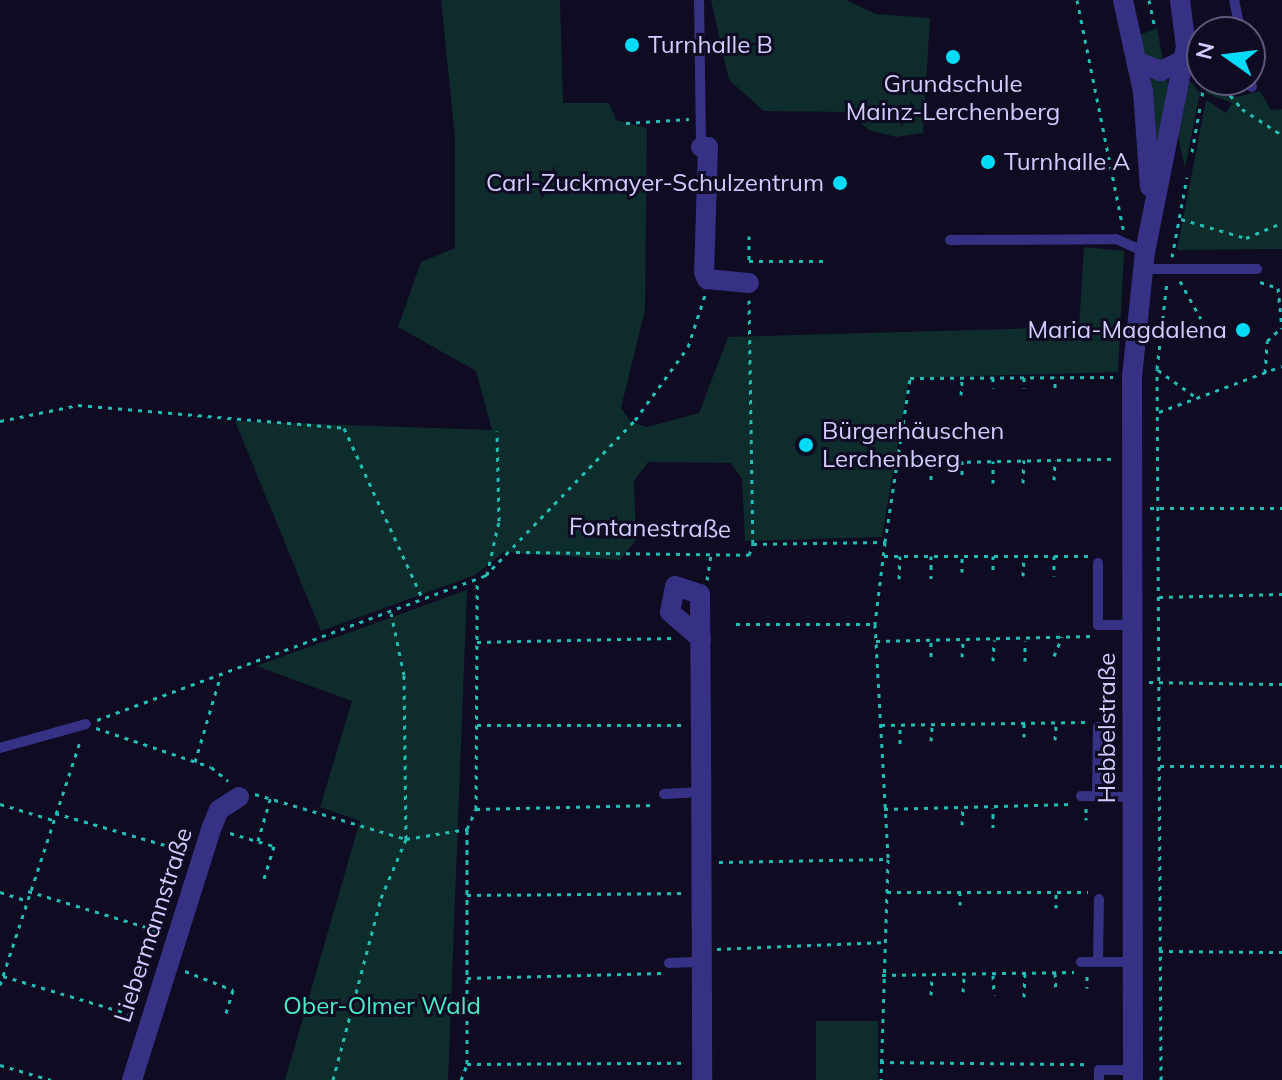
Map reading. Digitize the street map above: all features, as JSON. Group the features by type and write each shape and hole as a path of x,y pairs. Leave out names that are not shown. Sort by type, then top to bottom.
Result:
{"street":[{"path":"1123,0 1149,142 1145,253"},
{"path":"1145,253 1184,60 1180,0"},
{"path":"1136,61 1161,71 1184,60"},
{"path":"701,147 708,147 707,279 749,283"},
{"name":"Hebbelstraße","path":"1133,1075 1132,377 1145,253"},
{"path":"701,639 667,604 678,585 700,594 701,639 702,1072"},
{"name":"Liebermannstraße","path":"132,1080 212,827 219,810 239,797"}],"lane":[{"path":"699,0 701,147"},
{"path":"950,240 1123,241 1172,271 1257,269"},
{"path":"1098,559 1098,625 1132,625"},
{"path":"0,748 86,724"},
{"path":"1097,796 1098,724"},
{"path":"664,794 701,792"},
{"path":"1081,796 1133,797"},
{"path":"1098,962 1099,896"},
{"path":"670,968 702,956"},
{"path":"1081,962 1134,962"},
{"path":"1099,1075 1133,1075"}],"path":[{"path":"1077,0 1123,241"},
{"path":"1149,0 1153,24"},
{"path":"1236,96 1282,135"},
{"path":"1192,152 1200,107"},
{"path":"626,123 701,119"},
{"path":"1161,1080 1157,369 1174,243 1187,177"},
{"path":"1179,218 1246,238 1282,223"},
{"path":"749,236 753,544"},
{"path":"749,261 829,261"},
{"path":"1257,269 1257,280 1278,288 1282,328 1267,341 1265,373"},
{"path":"1172,271 1201,319"},
{"path":"86,724 477,582 487,575 516,552 635,420 688,347 707,279"},
{"path":"1159,412 1282,366"},
{"path":"1157,369 1197,398"},
{"path":"1024,377 1024,388"},
{"path":"1055,377 1055,388"},
{"path":"881,1080 880,975 888,859 875,624 910,378 1132,377"},
{"path":"961,395 962,378"},
{"path":"993,378 993,388"},
{"path":"0,421 78,405 344,428 424,601"},
{"path":"487,575 499,521 497,431"},
{"path":"897,463 1124,459"},
{"path":"1023,483 1024,460"},
{"path":"1054,480 1055,460"},
{"path":"962,461 962,480"},
{"path":"993,461 993,483"},
{"path":"931,462 931,480"},
{"path":"1140,508 1282,508"},
{"name":"Fontanestraße","path":"516,552 749,555 753,544 885,542"},
{"path":"700,594 711,555"},
{"path":"883,556 1098,559"},
{"path":"899,579 900,556"},
{"path":"931,556 931,579"},
{"path":"962,556 962,572"},
{"path":"993,556 993,572"},
{"path":"1023,576 1024,556"},
{"path":"1054,556 1054,576"},
{"path":"461,1080 467,1064 467,829 476,809 477,582"},
{"path":"1159,597 1282,594"},
{"path":"333,1080 381,898 406,839 404,675 391,613"},
{"path":"736,624 875,624"},
{"name":"Hebbelstraße","path":"876,641 1097,636 1098,625"},
{"path":"1054,656 1062,636"},
{"path":"477,642 701,639"},
{"path":"1025,639 1025,661"},
{"path":"962,657 963,640"},
{"path":"993,661 994,640"},
{"path":"931,641 931,657"},
{"path":"195,762 221,674"},
{"path":"1141,682 1282,684"},
{"path":"1055,740 1056,722"},
{"path":"1024,723 1024,737"},
{"path":"86,724 195,762 224,776 239,797 271,796 406,839 467,829"},
{"path":"0,985 25,900 86,724"},
{"path":"931,741 932,724"},
{"name":"Hebbelstraße","path":"881,725 1098,724"},
{"path":"477,725 701,725"},
{"path":"900,725 900,744"},
{"path":"1160,766 1282,766"},
{"path":"258,841 271,796"},
{"name":"Hebbelstraße","path":"884,809 1075,804 1081,796"},
{"path":"0,804 53,820"},
{"path":"476,809 671,805"},
{"path":"993,828 994,806"},
{"path":"962,825 963,807"},
{"path":"55,813 202,855"},
{"path":"212,827 274,846 264,878"},
{"path":"701,863 888,859"},
{"path":"28,891 176,937"},
{"path":"0,892 25,900"},
{"path":"887,892 1056,892 1099,896"},
{"path":"960,892 960,905"},
{"path":"1056,892 1056,908"},
{"path":"467,895 702,893"},
{"path":"702,956 882,942"},
{"path":"1159,951 1282,952"},
{"path":"170,959 194,977 233,990 225,1016"},
{"path":"880,975 1074,972 1081,962"},
{"path":"467,978 670,968"},
{"path":"1024,997 1025,973"},
{"path":"1055,973 1056,992"},
{"path":"931,995 932,975"},
{"path":"963,992 964,975"},
{"path":"993,975 994,995"},
{"path":"3,976 151,1020"},
{"path":"880,1062 1087,1062 1099,1075"},
{"path":"467,1064 702,1072"},
{"path":"0,1065 51,1080"}],"green space":[{"path":"441,0 560,0 563,103 609,103 616,120 647,128 645,310 621,408 631,422 647,427 699,413 728,337 1079,327 1084,247 1124,251 1118,372 909,378 882,537 745,541 742,479 731,463 648,462 634,481 636,540 620,560 504,552 475,575 321,631 235,421 492,430 476,371 398,327 421,262 455,248 455,138"},
{"path":"711,0 846,0 876,14 930,18 923,133 896,137 869,130 847,112 764,111 729,80"},
{"path":"1157,28 1163,61 1145,56 1137,36"},
{"path":"1148,79 1167,79 1169,91 1157,147"},
{"path":"1186,89 1186,96 1199,96 1185,168 1177,132"},
{"path":"1214,96 1263,96 1271,110 1282,109 1282,249 1177,250 1206,100 1226,113 1232,103"},
{"name":"Ober-Olmer Wald","path":"467,590 448,1080 285,1080 360,821 320,807 352,701 256,666"},
{"path":"816,1021 878,1021 878,1080 816,1080"}],"place":[{"name":"Turnhalle B","path":"632,45"},
{"name":"Grundschule Mainz-Lerchenberg","path":"953,57"},
{"name":"Turnhalle A","path":"988,162"},
{"name":"Carl-Zuckmayer-Schulzentrum","path":"840,183"},
{"name":"Maria-Magdalena","path":"1243,330"},
{"name":"Bürgerhäuschen Lerchenberg","path":"806,445"}]}
